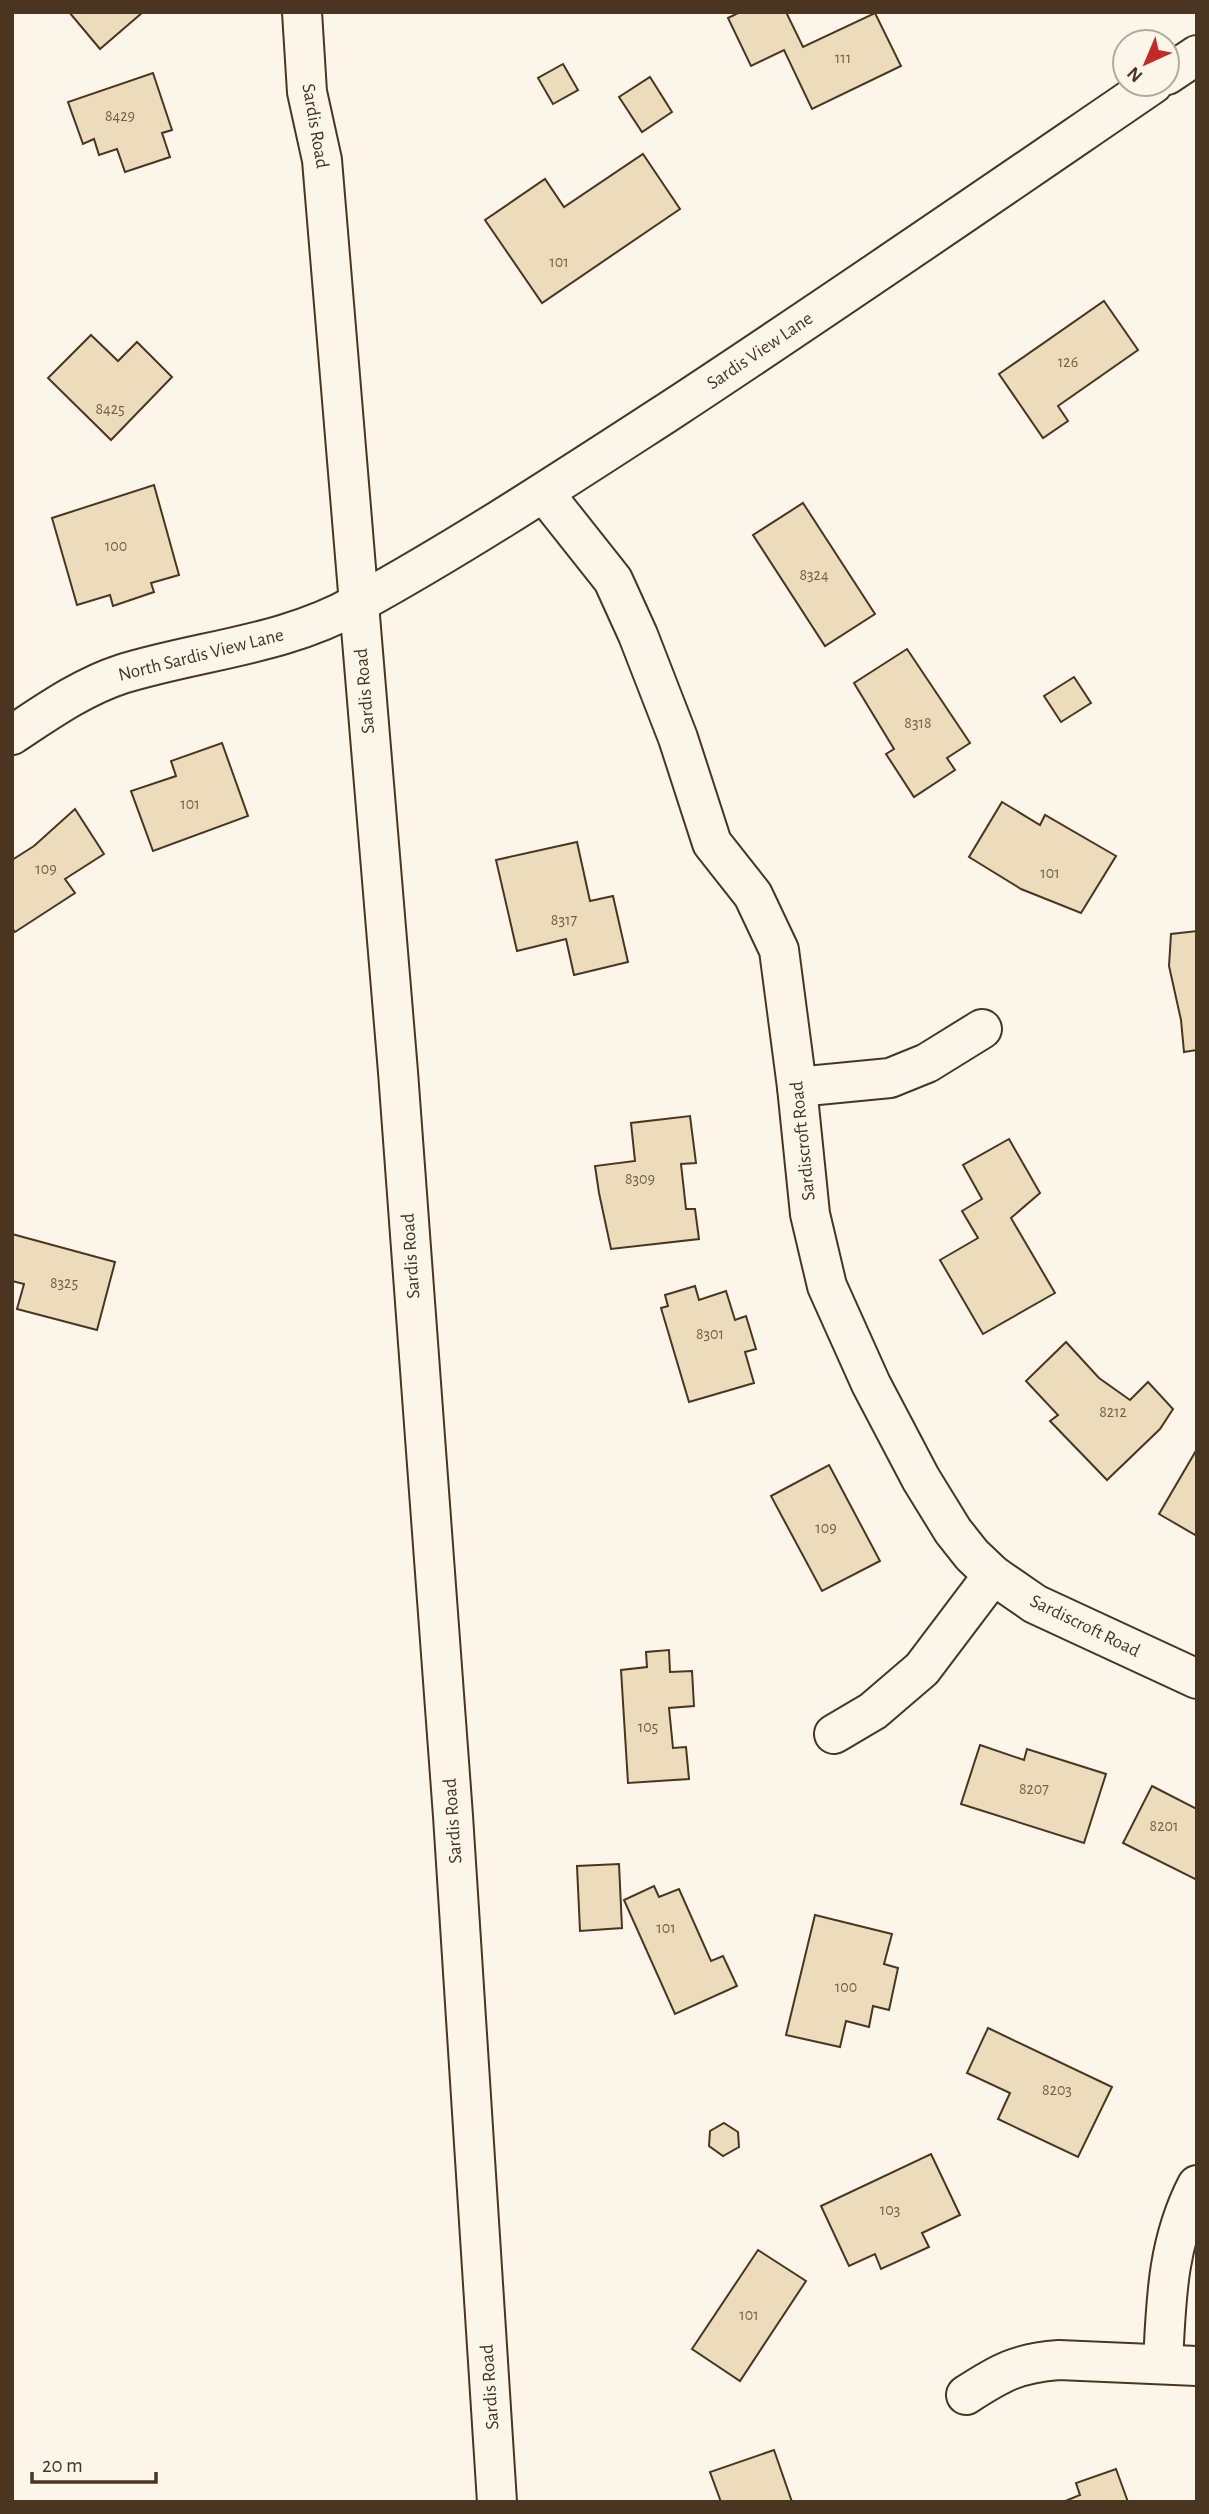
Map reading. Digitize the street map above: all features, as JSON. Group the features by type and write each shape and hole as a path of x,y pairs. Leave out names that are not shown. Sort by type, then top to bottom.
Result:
{"street":[{"name":"Sardis Road","path":"302,12 307,92 322,160 398,1072 449,1761 497,2502"},
{"path":"1181,66 1197,55"},
{"name":"Sardis View Lane","path":"358,604 544,493 759,352 1132,98"},
{"name":"Sardiscroft Road","path":"544,493 612,580 638,635 678,738 712,843 753,895 779,950 810,1214 827,1286 871,1384 921,1479 953,1531 993,1575 1035,1604 1197,1679"},
{"name":"North Sardis View Lane","path":"12,735 76,694 119,675 267,640 324,622 358,604"},
{"path":"797,1087 890,1078 927,1063 982,1029"},
{"path":"834,1734 873,1711 922,1669 993,1575"},
{"path":"966,2395 1001,2372 1039,2362 1059,2360 1180,2365 1167,2284 1174,2245 1187,2204 1197,2185"}],"building":[{"path":"69,12 143,12 100,49"},
{"path":"740,12 786,12 803,47 875,13 901,66 812,109 784,50 751,66 728,18"},
{"path":"563,64 578,90 553,104 538,78"},
{"path":"153,73 172,130 162,133 170,157 125,172 117,149 99,155 94,139 83,144 68,102"},
{"path":"650,77 672,112 642,132 619,97"},
{"path":"643,154 680,209 542,303 485,220 545,179 564,207"},
{"path":"1104,301 1138,350 1058,406 1068,421 1043,438 999,374"},
{"path":"91,335 118,361 137,342 172,377 111,440 48,378"},
{"path":"154,485 179,575 151,583 154,592 113,606 110,595 77,605 52,518"},
{"path":"803,503 875,614 825,646 753,535"},
{"path":"907,649 970,743 947,758 955,770 914,797 886,754 894,749 854,683"},
{"path":"1074,677 1091,703 1061,722 1044,696"},
{"path":"222,743 248,816 153,851 131,791 176,776 171,761"},
{"path":"1002,802 1040,825 1045,815 1116,856 1081,913 1021,889 969,857"},
{"path":"75,809 104,854 65,879 75,893 15,932 12,928 12,860 34,846"},
{"path":"577,842 590,901 613,896 628,962 574,975 566,939 517,951 496,860"},
{"path":"1197,931 1197,1050 1184,1052 1181,1020 1169,966 1171,934"},
{"path":"690,1116 696,1163 681,1164 686,1209 695,1209 699,1239 611,1249 595,1166 635,1161 631,1123"},
{"path":"1009,1139 1040,1193 1011,1218 1055,1293 983,1334 940,1260 978,1238 962,1211 982,1199 963,1165"},
{"path":"12,1234 115,1262 97,1330 17,1309 24,1284 12,1281"},
{"path":"695,1286 699,1300 726,1291 735,1320 746,1316 756,1349 745,1352 754,1383 689,1402 661,1308 668,1306 665,1295"},
{"path":"1066,1342 1099,1378 1130,1400 1148,1382 1173,1409 1160,1429 1107,1480 1050,1421 1058,1415 1026,1381"},
{"path":"1197,1449 1197,1536 1159,1514"},
{"path":"829,1465 880,1561 822,1591 771,1496"},
{"path":"669,1650 670,1672 692,1671 694,1706 669,1708 673,1748 686,1747 689,1779 628,1783 621,1670 647,1667 646,1652"},
{"path":"980,1745 1024,1760 1027,1749 1106,1774 1084,1843 961,1804"},
{"path":"1152,1786 1197,1809 1197,1880 1123,1843"},
{"path":"619,1864 622,1928 580,1931 577,1866"},
{"path":"654,1886 659,1897 679,1889 711,1961 723,1956 737,1986 675,2014 624,1900"},
{"path":"815,1915 892,1934 884,1964 898,1968 889,2010 873,2006 869,2027 846,2021 840,2047 786,2035"},
{"path":"988,2028 1112,2087 1078,2157 998,2119 1010,2093 967,2073"},
{"path":"724,2123 738,2132 739,2147 723,2156 709,2146 710,2131"},
{"path":"931,2154 960,2215 922,2233 929,2247 881,2269 875,2254 849,2266 821,2206"},
{"path":"758,2250 806,2281 740,2381 692,2349"},
{"path":"774,2450 792,2502 721,2502 710,2472"},
{"path":"1116,2469 1128,2502 1063,2502 1080,2495 1076,2483"}]}
